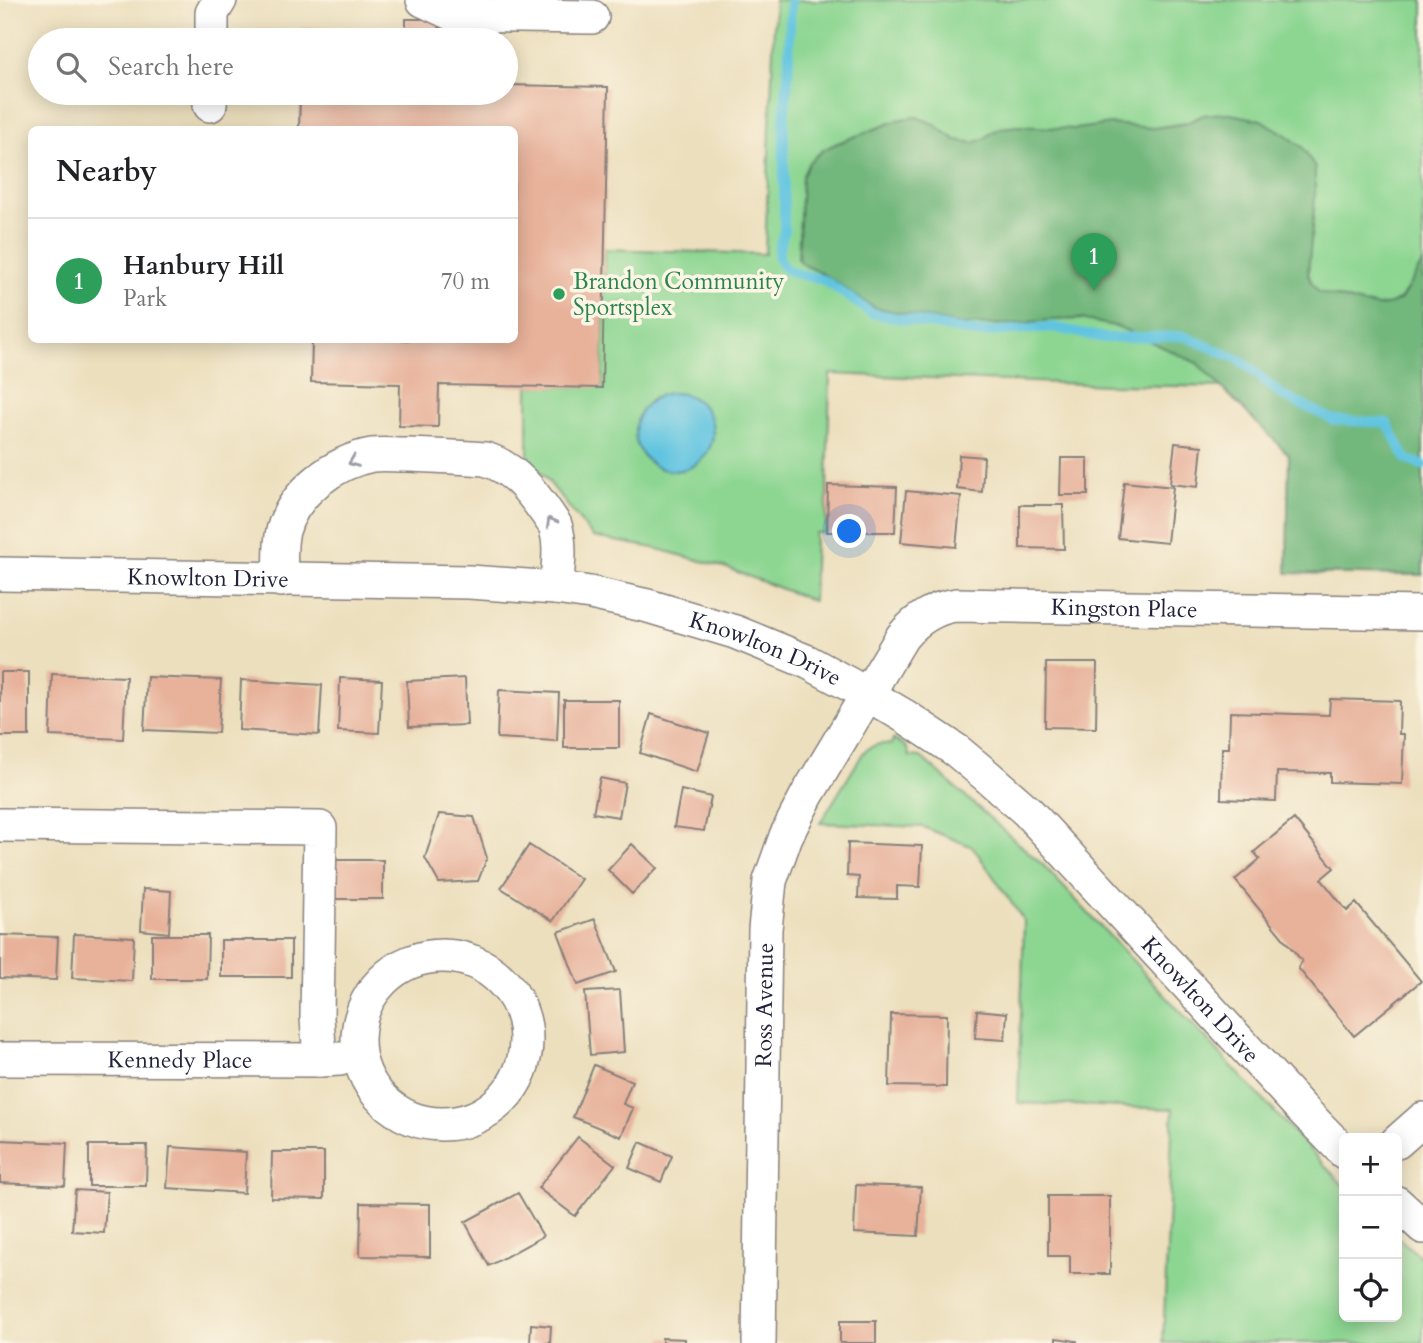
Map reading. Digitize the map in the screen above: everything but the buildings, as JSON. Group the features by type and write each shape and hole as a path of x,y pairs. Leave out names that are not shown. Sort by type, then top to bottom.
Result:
{"street":[{"path":"212,28 212,13 220,0"},
{"path":"423,0 455,15 592,17"},
{"path":"281,580 282,541 286,524 299,499 320,478 369,456 425,456 494,461 527,487 558,533 556,588"},
{"name":"Knowlton Drive","path":"0,574 469,582 556,588 648,606 735,632 808,662 867,694 957,751 1027,811 1339,1147"},
{"name":"Kingston Place","path":"867,694 902,637 914,623 946,606 1423,612"},
{"name":"Ross Avenue","path":"759,1343 765,929 770,881 786,836 807,795 867,694"},
{"path":"0,825 320,828 317,1018 320,1060"},
{"path":"447,954 473,961 496,974 514,995 524,1020 526,1047 519,1075 503,1099 479,1116 451,1124 422,1122 396,1111 374,1091 361,1066 360,1057 357,1037 362,1010 375,987 395,968 420,957 447,954"},
{"name":"Kennedy Place","path":"0,1059 320,1060 360,1057"},
{"path":"1402,1138 1423,1119"},
{"path":"1402,1208 1423,1227"}],"green space":[{"path":"775,0 1423,0 1423,575 1287,573 1290,388 1109,385 830,374 826,533 815,533 813,601 727,568 654,548 593,537 528,456 528,386 602,387 605,249 765,254"},
{"path":"1225,113 1261,120 1285,134 1303,148 1315,168 1308,274 1319,292 1362,304 1391,304 1401,299 1423,262 1423,575 1287,573 1289,455 1197,363 1119,327 1080,319 961,325 876,308 798,259 802,177 809,162 835,144 901,119 916,117 932,123 956,140 974,143 1001,128 1018,126 1075,129 1111,124 1153,128 1187,123 1203,115"},
{"path":"893,739 906,747 909,756 921,757 1044,866 1339,1181 1339,1322 1402,1322 1402,1241 1423,1259 1423,1343 1163,1343 1173,1109 1018,1103 1024,921 973,847 923,827 820,823 864,752 876,745 891,745"}],"water":[{"path":"674,393 689,396 702,404 710,417 713,432 710,447 702,460 689,468 674,471 659,468 646,460 638,447 635,432 638,417 646,404 659,396"}],"waterway":[{"path":"791,0 784,119 784,231 779,248 779,258 787,270 826,281 871,313 977,333 1052,327 1104,338 1184,336 1240,360 1283,396 1334,420 1387,423 1406,459 1423,465"}],"place":[{"name":"Hanbury Hill","path":"1094,291"},
{"name":"Brandon Community Sportsplex","path":"559,294"}]}
